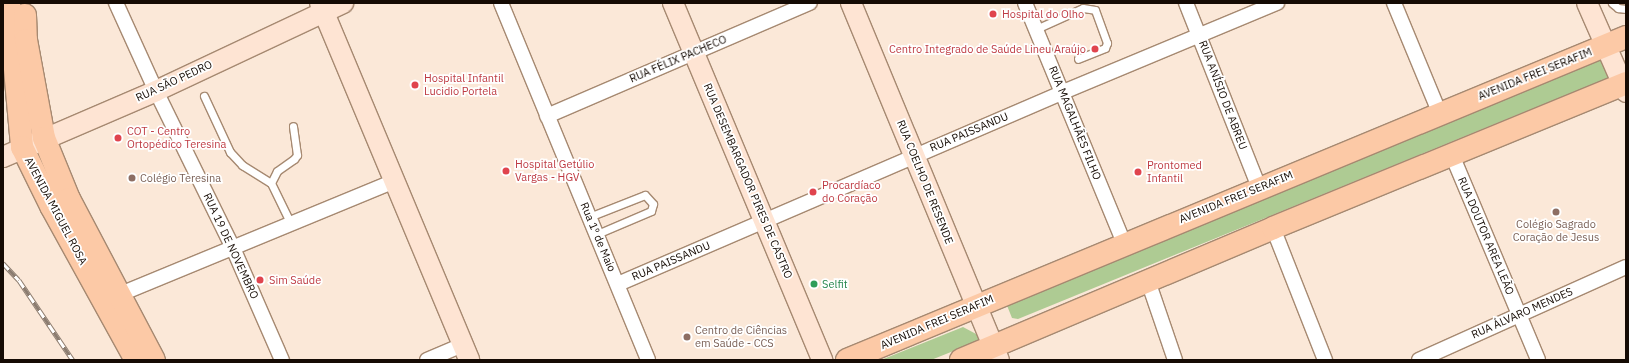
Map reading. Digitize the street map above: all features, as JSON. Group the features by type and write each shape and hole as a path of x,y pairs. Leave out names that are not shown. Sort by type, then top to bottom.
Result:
{"main road":[{"name":"AVENIDA MIGUEL ROSA","path":"9,3 10,153 51,206 136,360"},
{"name":"AVENIDA MIGUEL ROSA","path":"25,3 26,40 44,138 69,199 118,295 154,360"},
{"name":"AVENIDA FREI SERAFIM","path":"846,360 1259,187 1626,37"},
{"path":"961,360 996,353 1148,281 1273,228 1625,86"}],"street":[{"name":"RUA 19 DE NOVEMBRO","path":"116,3 156,90 233,248 282,360"},
{"name":"RUA SÃO PEDRO","path":"10,153 156,90 322,7 343,3"},
{"name":"Rua 1º de Maio","path":"501,3 648,360"},
{"name":"RUA DESEMBARGADOR PIRES DE CASTRO","path":"673,3 766,221 822,360"},
{"name":"RUA FÉLIX PACHECO","path":"547,116 810,3"},
{"name":"RUA COELHO DE RESENDE","path":"851,3 996,353"},
{"name":"RUA MAGALHÃES FILHO","path":"1026,3 1124,243"},
{"name":"RUA ANÍSIO DE ABREU","path":"1186,3 1259,187"},
{"name":"RUA PAISSANDU","path":"618,284 1063,92 1277,3"},
{"path":"1394,3 1440,114"},
{"path":"1587,3 1625,86"},
{"path":"322,7 466,352 427,360"},
{"name":"RUA DOUTOR AREA LEÃO","path":"1452,155 1538,360"},
{"path":"118,295 395,181"},
{"path":"1273,228 1325,360"},
{"name":"RUA ÁLVARO MENDES","path":"1419,360 1518,313 1626,267"},
{"path":"1148,281 1175,360"}],"lane":[{"path":"1612,3 1626,9"},
{"path":"1036,29 1083,8 1095,10 1107,43 1105,48 1078,59"},
{"path":"204,96 235,160 271,183 291,224"},
{"path":"271,183 277,171 294,159 297,154 293,126"},
{"path":"590,217 645,195 653,204 651,211 597,234"}],"green space":[{"path":"1599,54 1610,77 1018,319 1012,318 1006,303"},
{"path":"963,327 978,335 981,340 931,360 881,360"}],"railway":[{"path":"3,263 19,280 73,360"}],"place":[{"name":"Hospital do Olho","path":"993,14"},
{"name":"Centro Integrado de Saúde Lineu Araújo","path":"1095,49"},
{"name":"Hospital Infantil Lucidio Portela","path":"415,85"},
{"name":"COT - Centro Ortopédico Teresina","path":"118,138"},
{"name":"Hospital Getúlio Vargas - HGV","path":"506,171"},
{"name":"Prontomed Infantil","path":"1138,172"},
{"name":"Colégio Teresina","path":"132,178"},
{"name":"Procardíaco do Coração","path":"813,192"},
{"name":"Colégio Sagrado Coração de Jesus","path":"1556,212"},
{"name":"Sim Saúde","path":"260,280"},
{"name":"Selfit","path":"814,284"},
{"name":"Centro de Ciências em Saúde - CCS","path":"687,337"}]}
